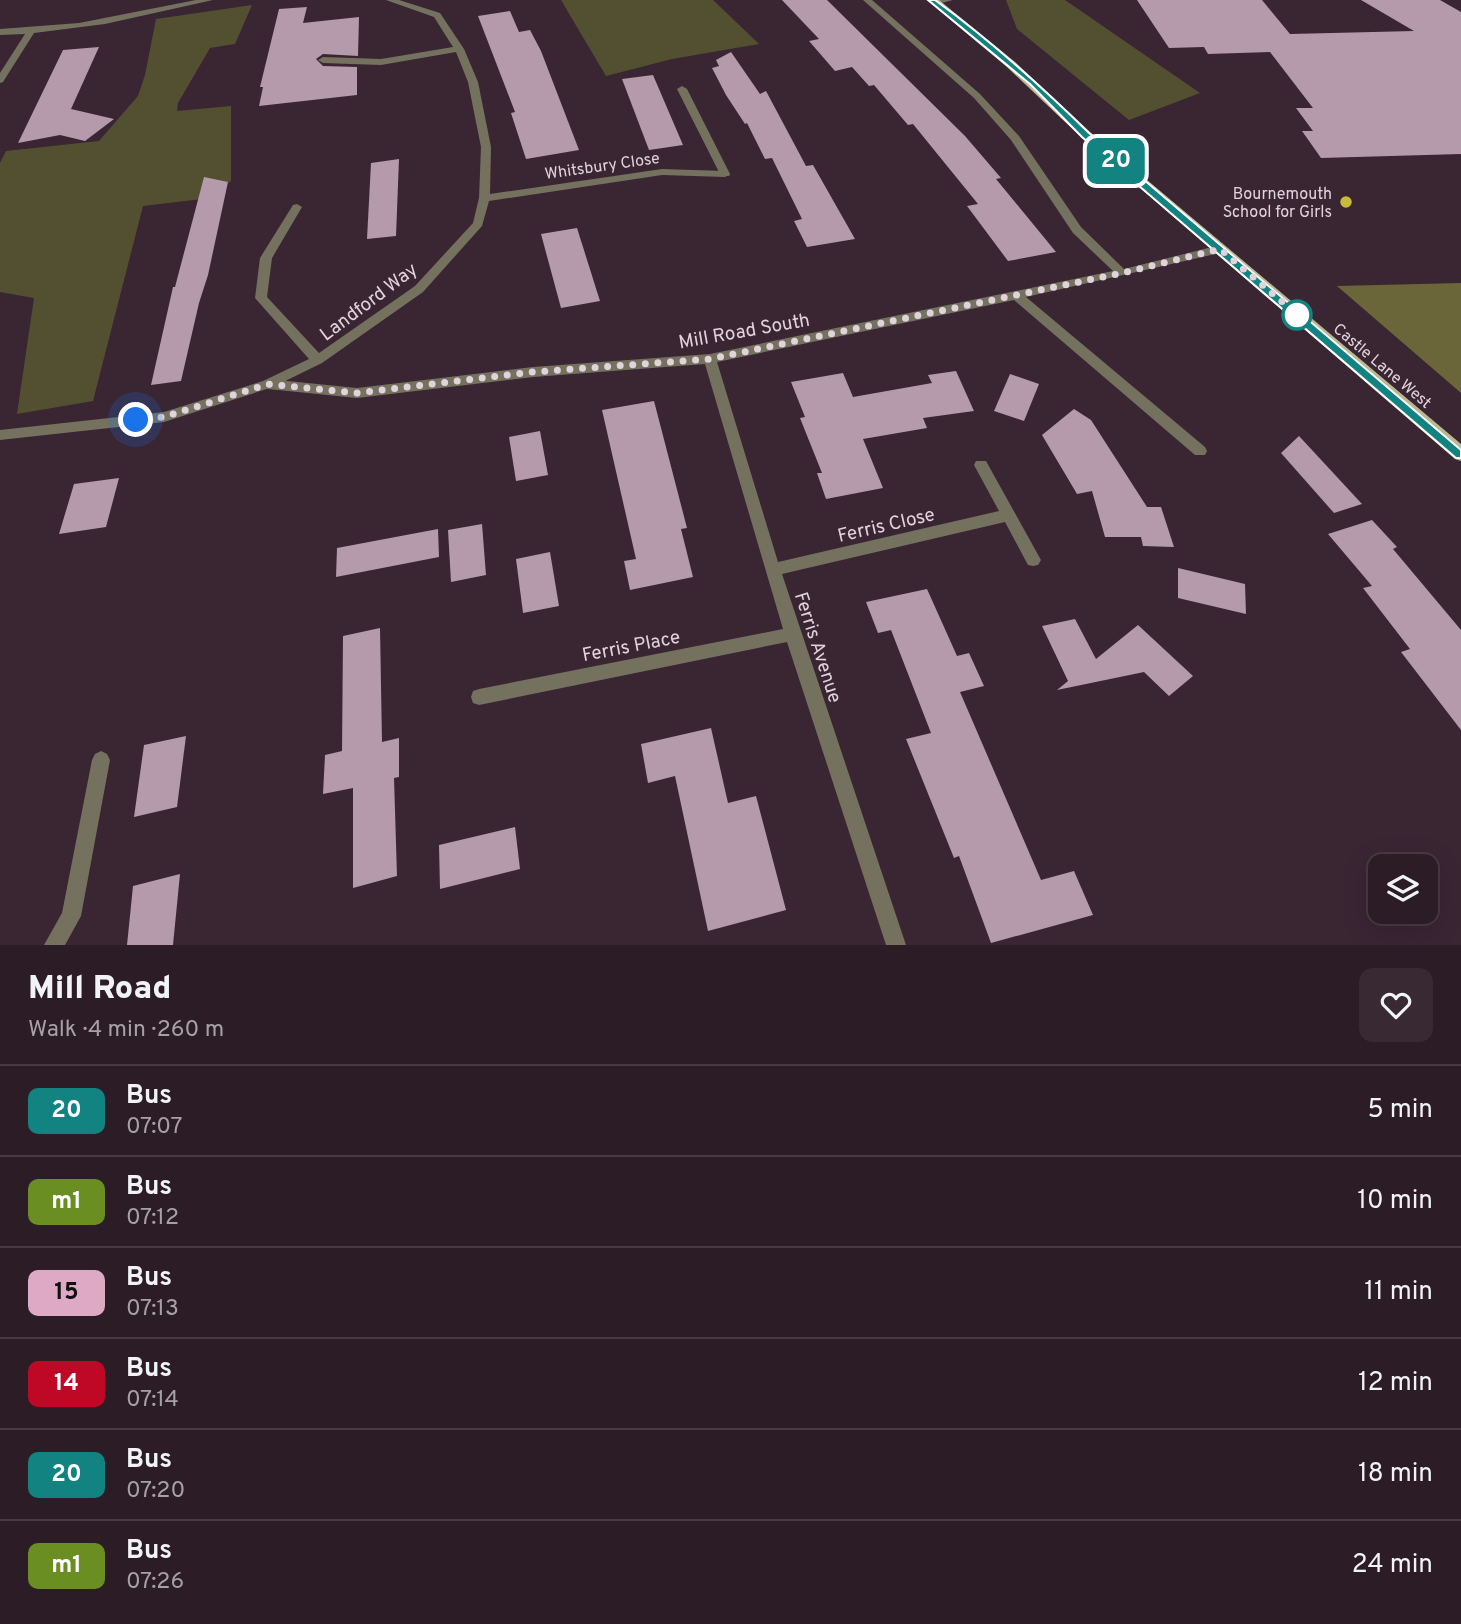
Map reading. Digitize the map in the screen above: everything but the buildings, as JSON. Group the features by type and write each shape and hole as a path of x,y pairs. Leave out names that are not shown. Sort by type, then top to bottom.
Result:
{"main road":[{"name":"Castle Lane West","path":"939,1 1024,74 1086,135 1461,454"}],"street":[{"path":"0,32 30,33 135,16 209,0"},
{"name":"Landford Way","path":"0,435 164,417 268,384 318,360 419,289 478,224 484,198 486,148 473,82 459,49 437,15 390,0"},
{"path":"867,0 977,96 1015,138 1077,230 1122,273"},
{"path":"0,80 30,33"},
{"path":"323,60 381,62 459,49"},
{"name":"Whitsbury Close","path":"484,198 662,172 725,174 682,89"},
{"path":"297,207 266,258 261,298 318,360"},
{"name":"Mill Road South","path":"268,384 357,393 533,372 710,359 1122,273 1220,249"},
{"path":"1016,295 1200,451"},
{"name":"Ferris Avenue","path":"710,359 772,570 896,945"},
{"path":"981,465 1033,560"},
{"name":"Ferris Close","path":"772,570 1009,515"},
{"name":"Ferris Place","path":"479,697 793,634"},
{"path":"54,945 71,916 101,760"}],"shaded area":[{"path":"561,0 713,0 759,44 672,59 606,76"},
{"path":"1006,0 1065,0 1200,93 1129,120 1017,29"},
{"path":"252,5 235,44 210,48 178,103 177,111 231,106 231,181 202,199 143,206 93,401 17,414 34,298 0,292 0,163 6,151 99,141 138,96 156,19"},
{"path":"1461,283 1461,393 1337,286"}],"bus line":[{"name":"20","path":"932,0 1033,82 1086,135 1461,454"}],"place":[{"name":"Bournemouth School for Girls","path":"1346,202"}],"route":[{"path":"136,420 164,417 268,384 357,393 533,372 710,359 1122,273 1220,249 1300,317 1297,315"}]}
